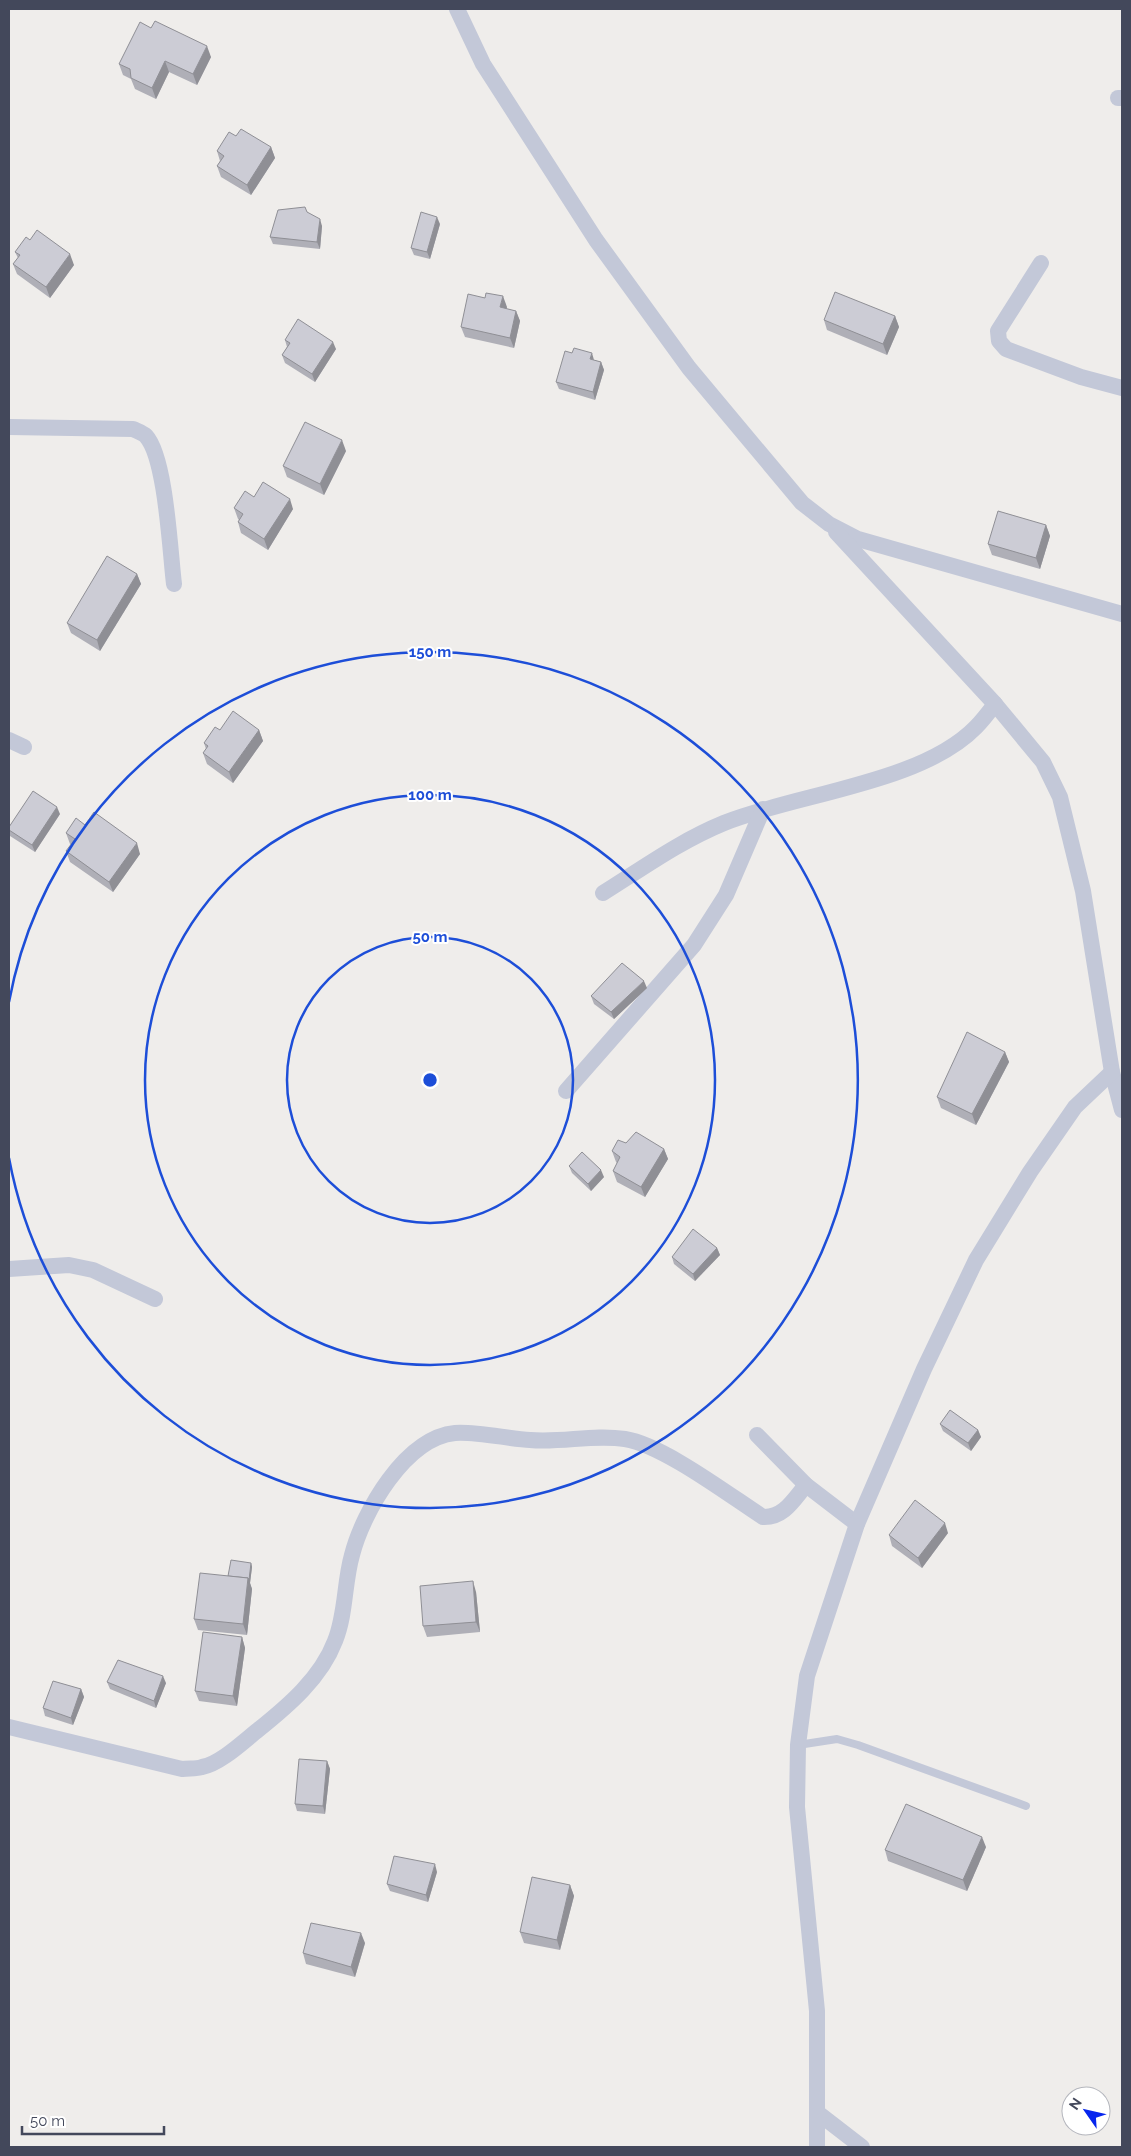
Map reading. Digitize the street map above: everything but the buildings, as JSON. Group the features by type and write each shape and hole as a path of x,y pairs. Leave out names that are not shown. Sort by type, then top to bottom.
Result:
{"street":[{"path":"457,9 483,64 596,240 689,368 802,503 829,524 995,704 1043,762 1060,797 1083,891 1122,1110"},
{"path":"1041,263 998,331 999,341 1006,349 1036,361 1081,377 1122,388"},
{"path":"9,427 133,428 146,435 154,449 166,504 174,584"},
{"path":"829,524 858,539 1122,614"},
{"path":"603,893 681,842 763,809 818,796 912,768 957,743 976,728 995,704"},
{"path":"9,740 24,747"},
{"path":"566,1091 694,945 726,895 763,809"},
{"path":"818,2147 818,2011 796,1807 798,1746 807,1676 857,1524 924,1369 976,1260 1030,1172 1075,1107 1115,1066"},
{"path":"9,1270 69,1265 93,1270 155,1299"},
{"path":"9,1727 182,1769 204,1767 228,1753 290,1704 316,1673 335,1641 343,1609 352,1555 366,1516 383,1487 403,1464 431,1441 455,1433 538,1441 594,1437 626,1440 652,1448 763,1516 773,1517 781,1514 806,1485"},
{"path":"757,1435 806,1485 857,1524"},
{"path":"818,2113 862,2147"}],"lane":[{"path":"798,1746 837,1739 1026,1806"}]}
